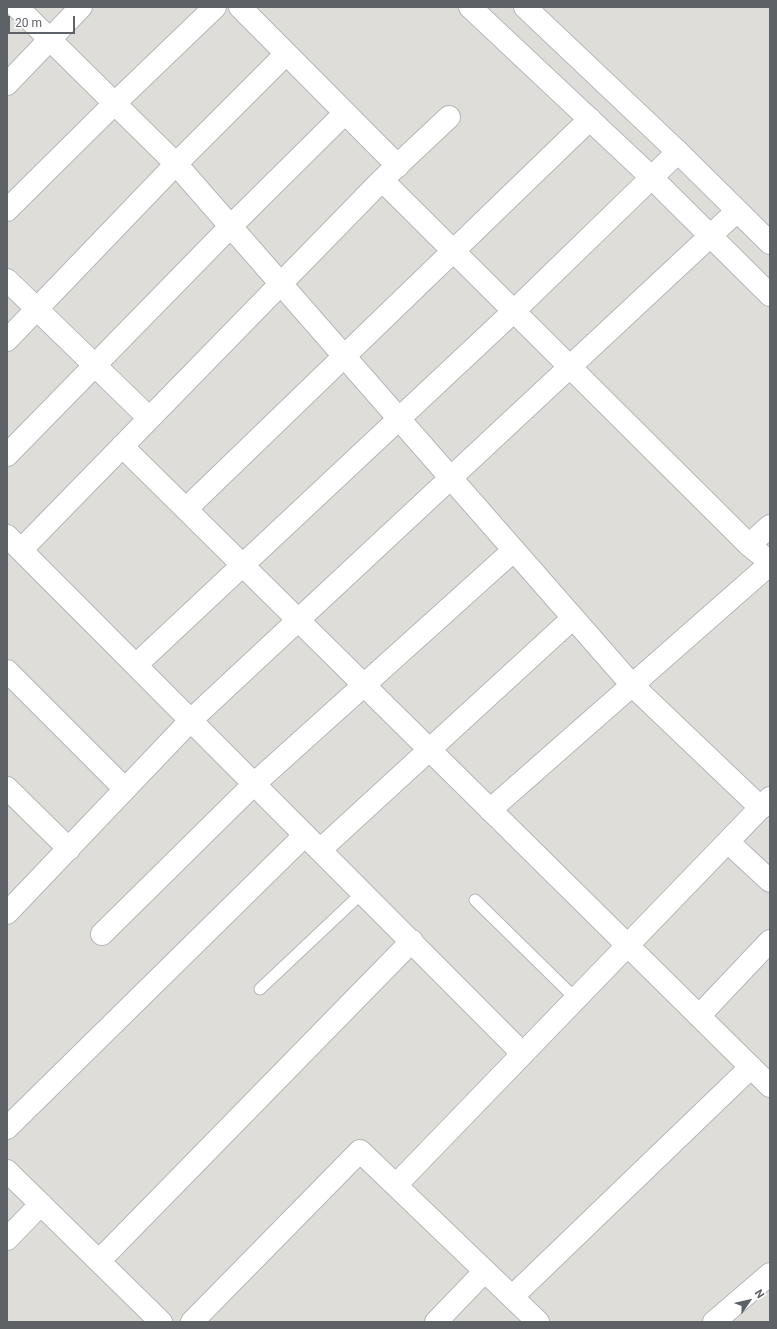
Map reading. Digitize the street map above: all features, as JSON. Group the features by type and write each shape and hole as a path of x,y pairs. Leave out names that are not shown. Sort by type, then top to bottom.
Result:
{"street":[{"path":"17,7 176,164 632,685 765,803 396,1185"},
{"path":"7,84 81,7"},
{"path":"7,210 215,7"},
{"path":"240,7 345,113 390,173 453,251 749,545 770,563 490,810"},
{"path":"470,7 651,177 770,295"},
{"path":"524,7 678,152 770,243"},
{"path":"7,340 176,164 286,54"},
{"path":"7,455 231,226 345,113"},
{"path":"449,117 390,173 122,446 14,543 523,1054"},
{"path":"186,508 590,119"},
{"path":"136,665 514,310 678,152"},
{"path":"9,908 69,848 190,720 737,211"},
{"path":"7,280 149,418"},
{"path":"122,446 699,1016 762,1072 512,1297"},
{"path":"749,545 770,526"},
{"path":"102,934 254,784 514,550"},
{"path":"7,1128 313,842 429,750 574,618"},
{"path":"7,671 125,789"},
{"path":"7,788 69,848"},
{"path":"728,842 770,881"},
{"path":"99,1262 412,941"},
{"path":"699,1016 770,941"},
{"path":"192,1322 360,1152 538,1322"},
{"path":"7,1171 161,1322"},
{"path":"7,1239 40,1204"},
{"path":"436,1322 485,1271"},
{"path":"714,1322 770,1274"}],"lane":[{"path":"260,989 363,892"},
{"path":"476,900 576,999"}],"shaded area":[{"path":"7,7 770,7 770,1322 7,1322"}]}
